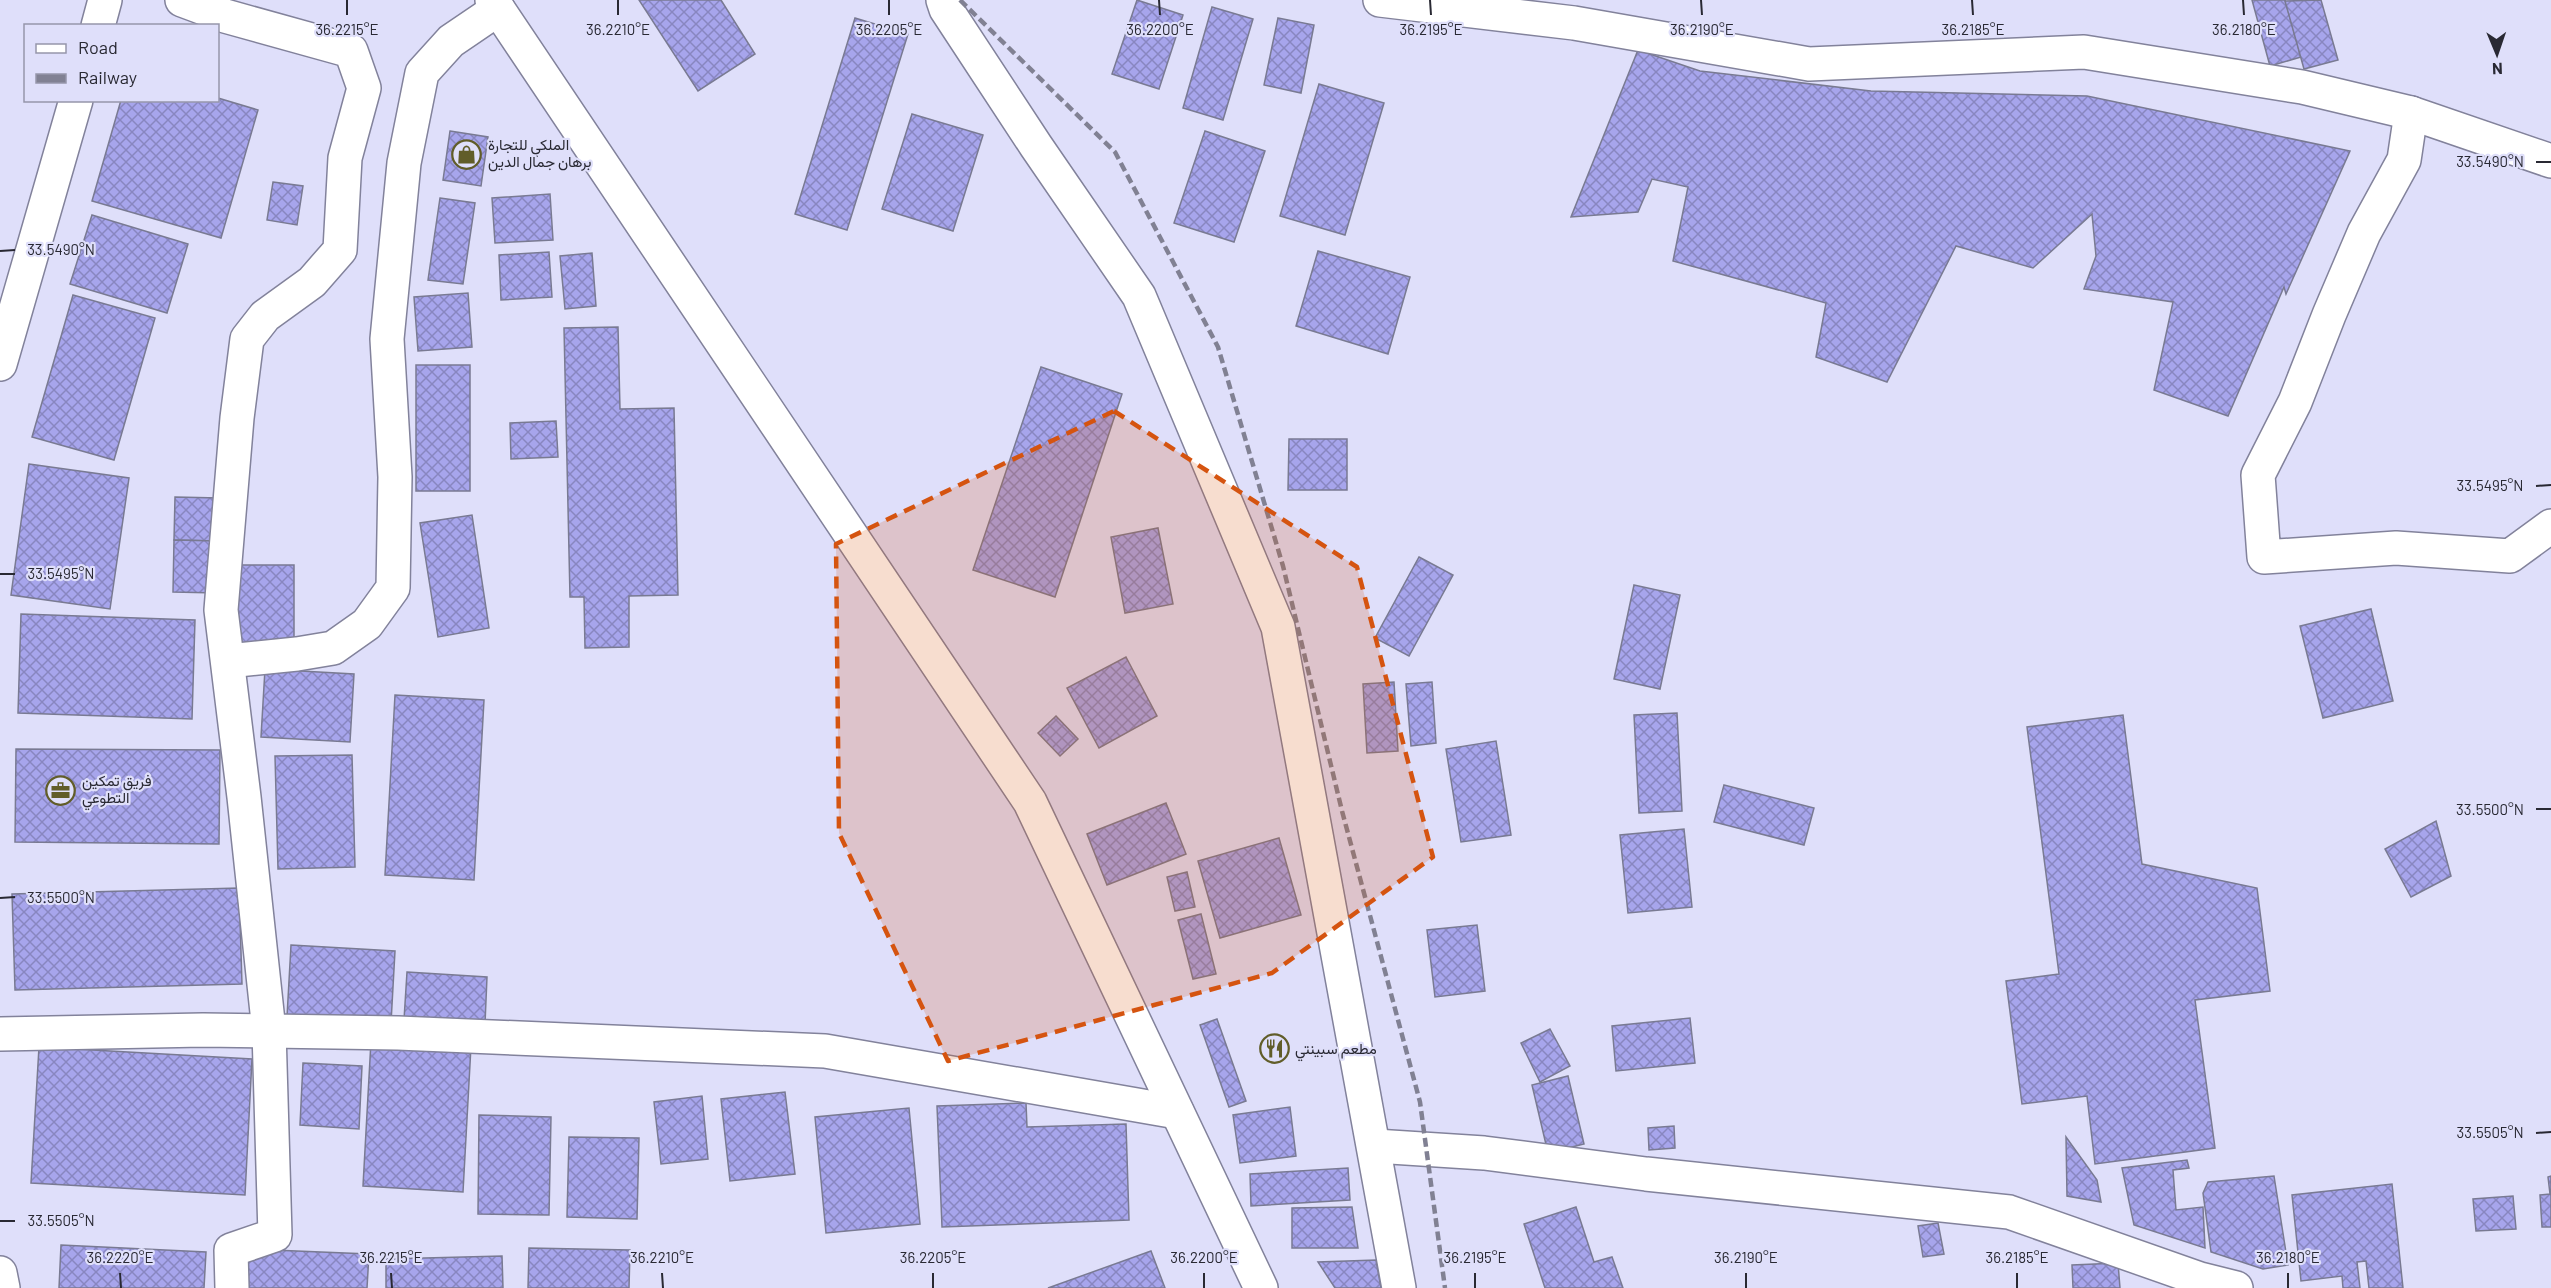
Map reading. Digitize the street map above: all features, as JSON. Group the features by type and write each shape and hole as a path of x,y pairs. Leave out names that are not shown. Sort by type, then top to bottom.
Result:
{"street":[{"path":"99,24 105,0"},
{"path":"182,0 225,16 351,51 364,88 345,158 340,250 312,282 266,316 247,339 237,418 221,610 269,1032 275,1234 231,1250 232,1288"},
{"path":"943,0 946,9 1036,146 1139,296 1278,627 1375,1146 1399,1288"},
{"path":"1380,0 1574,23 1809,64 2084,52 2291,85 2411,113 2551,161"},
{"path":"228,662 333,648 367,624 393,588 395,477 387,339 404,163 422,73 452,41 495,4 1030,802 1261,1288"},
{"path":"0,364 75,102"},
{"path":"2411,113 2404,160 2364,233 2295,402 2258,475 2264,557 2396,548 2510,556 2551,526"},
{"path":"0,1034 203,1030 398,1034 825,1051 1177,1112"},
{"path":"1375,1146 1484,1153 1646,1174 2009,1212 2200,1279 2236,1288"},
{"path":"0,1273 3,1288"}],"highlighted area":[{"path":"1114,411 1357,567 1433,857 1272,973 948,1061 839,833 836,544"}],"building":[{"path":"639,0 721,0 755,54 698,91"},
{"path":"1137,0 1183,15 1159,89 1112,74"},
{"path":"2252,0 2285,0 2301,57 2270,66"},
{"path":"2321,0 2338,60 2304,69 2285,1"},
{"path":"1212,7 1253,19 1223,120 1183,108"},
{"path":"855,18 908,34 847,230 795,214"},
{"path":"1278,18 1314,25 1301,93 1264,85"},
{"path":"1638,50 1700,71 1871,91 2087,96 2350,151 2286,294 2284,287 2228,416 2154,390 2173,302 2084,289 2096,256 2092,214 2033,268 1956,246 1887,382 1816,357 1826,303 1673,261 1688,187 1652,179 1638,212 1571,217"},
{"path":"1319,84 1384,103 1345,235 1280,216"},
{"path":"219,98 258,110 221,238 92,201 120,102 219,102"},
{"path":"912,114 983,135 953,231 882,209"},
{"path":"450,131 488,137 481,186 443,180"},
{"path":"1205,131 1265,151 1234,242 1174,223"},
{"path":"273,182 303,186 297,225 267,220"},
{"path":"550,194 553,240 495,243 492,198"},
{"path":"440,198 475,203 463,284 428,280"},
{"path":"92,215 188,244 167,313 70,284"},
{"path":"1318,251 1410,277 1388,354 1296,326"},
{"path":"549,252 552,297 501,300 499,255"},
{"path":"592,253 596,306 565,309 560,256"},
{"path":"468,293 472,347 418,351 414,297"},
{"path":"73,295 155,318 114,460 32,437"},
{"path":"618,327 620,409 674,408 678,595 629,596 629,647 585,648 584,597 570,597 564,328"},
{"path":"416,365 470,365 470,491 416,491"},
{"path":"1041,367 1122,394 1055,597 973,570"},
{"path":"556,421 558,457 511,459 510,423"},
{"path":"1289,439 1347,439 1347,490 1288,490"},
{"path":"29,464 129,478 110,609 11,595"},
{"path":"175,497 219,498 218,541 174,540"},
{"path":"472,515 489,628 438,637 420,523"},
{"path":"1158,528 1173,604 1125,613 1111,537"},
{"path":"174,540 218,541 217,593 173,592"},
{"path":"1419,557 1453,575 1409,656 1375,638"},
{"path":"234,565 294,565 294,646 234,646"},
{"path":"1634,585 1680,595 1660,689 1614,679"},
{"path":"2371,609 2393,701 2323,718 2300,626"},
{"path":"21,614 195,620 192,719 18,713"},
{"path":"1126,657 1157,716 1099,748 1067,688"},
{"path":"265,669 354,674 350,742 261,737"},
{"path":"1394,682 1398,751 1367,753 1363,684"},
{"path":"1432,682 1436,743 1411,746 1406,684"},
{"path":"395,695 484,700 474,880 385,875"},
{"path":"1677,713 1682,811 1639,813 1634,715"},
{"path":"2123,715 2142,864 2257,888 2270,991 2195,1000 2215,1148 2095,1164 2087,1096 2022,1104 2006,981 2059,974 2027,727"},
{"path":"1056,716 1078,739 1060,756 1038,733"},
{"path":"1496,741 1511,835 1461,842 1446,749"},
{"path":"16,749 220,750 219,844 15,842"},
{"path":"352,755 355,867 278,869 275,756"},
{"path":"1724,785 1814,808 1804,845 1714,822"},
{"path":"1166,803 1186,854 1107,885 1087,834"},
{"path":"2436,821 2451,876 2411,897 2385,849"},
{"path":"1684,829 1692,907 1628,913 1620,835"},
{"path":"1279,838 1301,915 1220,938 1198,861"},
{"path":"1187,872 1195,907 1175,911 1167,877"},
{"path":"239,888 242,984 15,990 12,894"},
{"path":"1201,914 1216,974 1193,979 1178,920"},
{"path":"1477,925 1485,991 1435,997 1427,930"},
{"path":"291,945 395,951 391,1023 287,1017"},
{"path":"407,972 487,977 485,1024 404,1020"},
{"path":"1690,1018 1695,1063 1616,1071 1612,1026"},
{"path":"1217,1019 1246,1101 1229,1107 1200,1025"},
{"path":"1550,1029 1570,1066 1540,1082 1521,1043"},
{"path":"371,1041 471,1046 463,1192 363,1186"},
{"path":"39,1047 252,1059 245,1195 31,1183"},
{"path":"303,1063 362,1066 359,1129 300,1125"},
{"path":"1568,1076 1584,1144 1548,1153 1532,1085"},
{"path":"785,1092 795,1174 730,1181 721,1099"},
{"path":"702,1096 708,1159 661,1164 654,1102"},
{"path":"1026,1103 1027,1127 1126,1124 1129,1220 942,1227 937,1106"},
{"path":"1290,1107 1296,1156 1240,1163 1233,1115"},
{"path":"909,1108 920,1224 826,1233 815,1117"},
{"path":"479,1115 551,1117 549,1215 478,1214"},
{"path":"1674,1126 1675,1148 1649,1150 1648,1128"},
{"path":"569,1137 639,1138 637,1219 567,1217"},
{"path":"2066,1137 2097,1180 2101,1202 2067,1196"},
{"path":"2187,1160 2189,1168 2173,1170 2176,1210 2203,1207 2205,1248 2134,1225 2122,1168"},
{"path":"1348,1168 1350,1200 1251,1206 1250,1174"},
{"path":"2274,1176 2288,1265 2263,1269 2211,1252 2203,1193 2208,1182"},
{"path":"2551,1176 2551,1227 2542,1227 2540,1195 2550,1194 2548,1177"},
{"path":"2392,1184 2403,1288 2369,1288 2366,1261 2357,1262 2360,1288 2343,1288 2342,1276 2301,1281 2292,1195"},
{"path":"2513,1196 2516,1229 2476,1231 2473,1199"},
{"path":"1352,1207 1358,1248 1292,1248 1292,1208"},
{"path":"1576,1207 1594,1262 1612,1257 1623,1288 1545,1288 1524,1224"},
{"path":"1938,1223 1944,1254 1923,1257 1918,1226"},
{"path":"61,1245 206,1252 204,1288 59,1288"},
{"path":"529,1248 630,1250 629,1288 528,1288"},
{"path":"245,1249 369,1254 367,1288 244,1288"},
{"path":"1151,1251 1165,1288 1048,1288"},
{"path":"502,1256 503,1288 386,1288 386,1259"},
{"path":"1376,1260 1381,1288 1335,1288 1318,1262"},
{"path":"2118,1263 2120,1288 2073,1288 2072,1265"}],"railway":[{"path":"960,0 1115,152 1218,347 1283,566 1342,811 1420,1102 1445,1288"}],"place":[{"name":"الملكي للتجارة برهان جمال الدين","path":"467,154"},
{"name":"فريق تمكين التطوعي","path":"61,790"},
{"name":"مطعم سبينتي","path":"1274,1049"}]}
